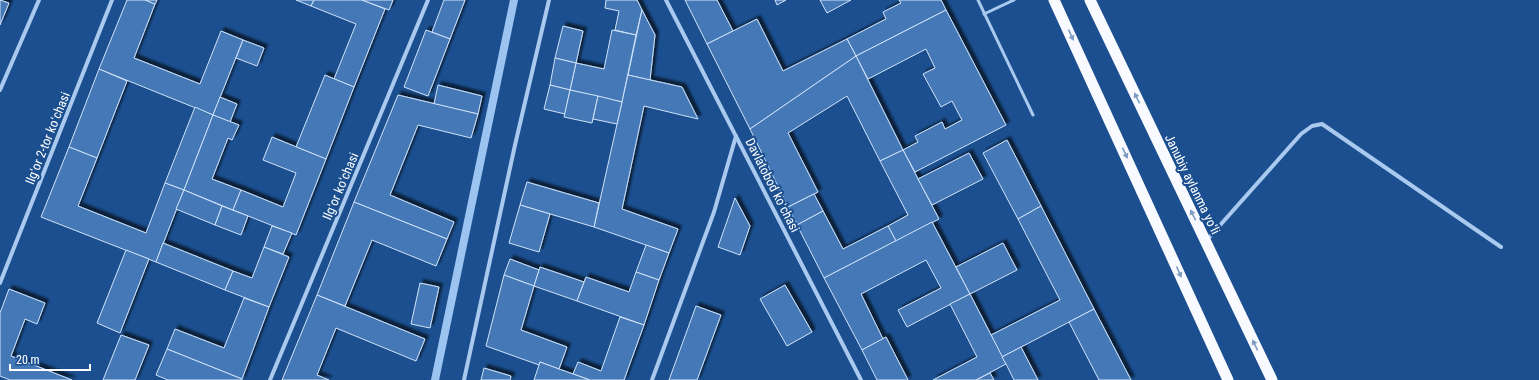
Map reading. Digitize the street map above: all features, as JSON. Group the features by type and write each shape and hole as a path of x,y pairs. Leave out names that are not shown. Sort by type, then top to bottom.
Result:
{"highway":[{"path":"1054,0 1228,380"},
{"name":"Janubiy aylanma yoʻli","path":"1090,0 1272,380"}],"street":[{"path":"0,90 39,0"},
{"name":"Ilgʻor 2-tor koʻchasi","path":"0,283 112,0"},
{"name":"Ilgʻor koʻchasi","path":"270,380 428,0"},
{"path":"464,380 549,0"},
{"name":"Davlatobod koʻchasi","path":"666,0 861,380"},
{"path":"1206,242 1301,134 1312,126 1322,124 1501,247"},
{"path":"652,380 714,212 737,136"}],"lane":[{"path":"978,0 1033,115"},
{"path":"984,14 1014,0"}],"building":[{"path":"0,0 9,3 0,25"},
{"path":"127,0 145,0 155,4 134,58 200,84 221,31 243,40 213,115 99,69"},
{"path":"145,0 157,0 155,4"},
{"path":"296,0 314,0 311,6"},
{"path":"314,0 362,0 385,9 354,87 334,79 356,24 311,6"},
{"path":"362,0 393,0 389,10"},
{"path":"444,0 465,0 450,39 432,32"},
{"path":"606,0 637,0 642,10 636,35 615,30 619,11 605,8"},
{"path":"685,0 717,0 733,31 707,44"},
{"path":"775,0 786,0 777,5"},
{"path":"820,0 851,0 827,13"},
{"path":"899,0 941,0 946,10 856,56 847,39 886,19 883,12 901,3"},
{"path":"642,10 655,35 650,80 628,75"},
{"path":"946,10 1006,125 915,172 903,150 918,142 915,136 942,122 945,129 962,120 952,101 941,107 923,74 935,68 926,49 868,79 856,56"},
{"path":"757,19 783,71 847,39 856,56 750,129 707,44"},
{"path":"563,26 583,31 576,63 555,58"},
{"path":"426,30 450,39 428,96 404,87"},
{"path":"612,30 636,35 622,102 570,90 576,63 604,69"},
{"path":"243,40 264,48 257,66 236,58"},
{"path":"856,56 903,150 880,161 847,96 788,133 818,192 788,207 750,129"},
{"path":"555,58 576,63 570,90 550,85"},
{"path":"99,69 127,81 97,158 69,147"},
{"path":"325,75 354,87 326,159 296,147"},
{"path":"628,75 682,87 698,119 644,106 622,209 678,229 669,253 594,227"},
{"path":"438,85 482,96 478,114 434,104"},
{"path":"550,85 570,90 565,114 544,109"},
{"path":"570,90 598,96 592,123 564,117"},
{"path":"398,95 478,114 471,138 418,125 390,195 454,222 447,239 354,202"},
{"path":"598,96 622,102 617,124 593,119"},
{"path":"220,97 237,104 230,122 213,115"},
{"path":"195,107 213,115 184,190 165,183"},
{"path":"213,115 239,125 232,140 228,138 212,179 241,190 233,210 184,190"},
{"path":"272,137 326,159 296,235 233,210 241,190 283,207 296,173 263,160"},
{"path":"1007,140 1041,206 1018,219 983,153"},
{"path":"69,147 97,158 78,206 146,233 165,183 184,190 156,262 41,217"},
{"path":"903,150 939,219 896,241 888,226 908,215 880,161"},
{"path":"969,153 983,179 932,205 918,179"},
{"path":"527,182 599,203 594,227 520,205"},
{"path":"184,190 222,206 215,225 176,209"},
{"path":"814,194 823,211 797,225 788,207"},
{"path":"735,198 750,226 740,255 718,247"},
{"path":"354,202 447,239 436,266 372,240 345,306 317,295"},
{"path":"520,205 550,214 539,252 509,243"},
{"path":"222,206 248,216 241,235 215,225"},
{"path":"1041,206 1094,309 1002,357 991,335 1060,300 1018,219"},
{"path":"823,211 843,249 888,226 896,241 824,278 797,225"},
{"path":"932,222 970,294 907,327 898,310 941,288 926,260 861,294 883,339 862,350 824,278"},
{"path":"272,226 292,233 283,254 264,247"},
{"path":"163,243 233,271 225,290 156,262"},
{"path":"1003,243 1017,270 970,294 956,267"},
{"path":"646,245 669,253 659,280 636,272"},
{"path":"264,247 289,257 269,307 225,290 233,271 252,278"},
{"path":"126,250 149,259 120,333 97,323"},
{"path":"510,259 539,270 534,286 504,275"},
{"path":"540,267 584,282 577,301 534,286"},
{"path":"636,272 659,280 644,325 577,301 586,277 629,292"},
{"path":"504,275 534,286 521,330 567,347 559,369 540,362 539,365 486,346"},
{"path":"420,283 439,287 430,328 411,324"},
{"path":"785,285 812,332 787,346 760,299"},
{"path":"9,289 45,303 37,324 25,319 11,356 72,380 10,380 0,376 0,313"},
{"path":"970,294 1006,364 976,380 933,380 977,357 950,304"},
{"path":"317,295 425,339 416,361 336,328 317,375 329,380 282,380"},
{"path":"244,298 269,307 242,379 167,349 175,329 224,348"},
{"path":"696,306 721,315 697,380 669,380"},
{"path":"1094,309 1131,380 1099,380 1069,322"},
{"path":"620,317 644,325 624,380 590,380 573,374 578,362 601,371"},
{"path":"121,335 149,345 135,380 103,380"},
{"path":"886,337 908,380 877,380 862,350"},
{"path":"1021,347 1038,380 1014,380 1002,357"},
{"path":"167,349 242,380 168,380 156,375"},
{"path":"540,362 559,369 590,380 534,380"},
{"path":"484,368 511,376 510,380 481,380"},
{"path":"990,373 994,380 976,380"}],"waterway":[{"path":"435,380 514,0"}]}
